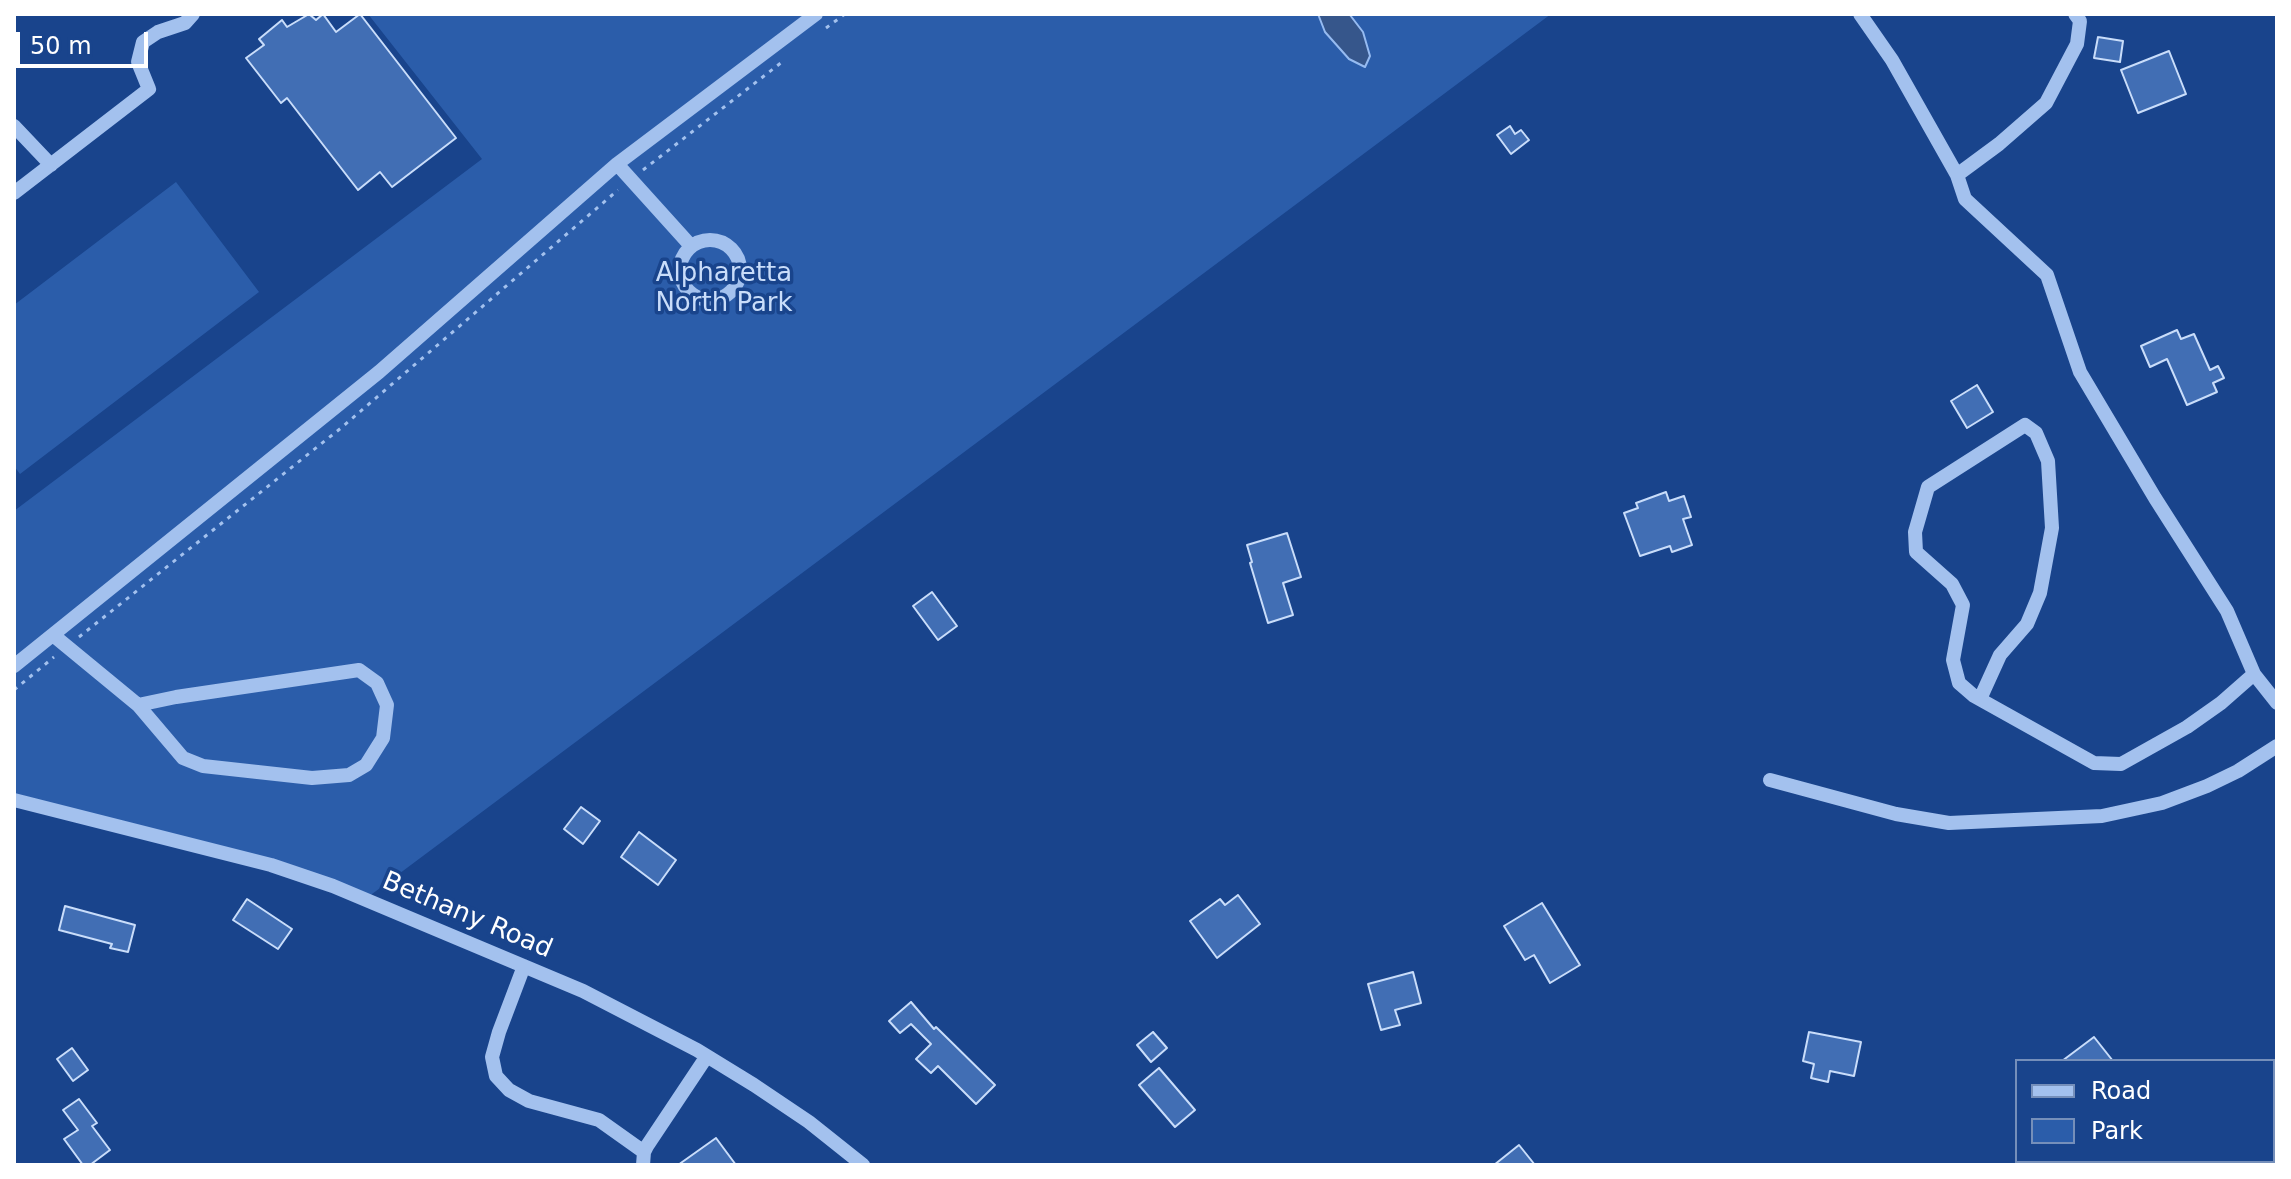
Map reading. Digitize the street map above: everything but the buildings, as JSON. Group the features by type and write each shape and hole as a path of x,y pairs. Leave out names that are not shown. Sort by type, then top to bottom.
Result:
{"street":[{"path":"14,193 149,89 138,62 143,42 158,32 185,23 193,14"},
{"path":"14,666 379,372 617,164 816,14"},
{"path":"1860,14 1892,60 1957,175 1965,199 2047,275 2080,372 2227,611 2254,674 2277,703"},
{"path":"1957,175 2046,103 2077,44 2080,21 2075,14"},
{"path":"14,126 51,165"},
{"path":"617,164 691,246"},
{"path":"714,239 731,247 737,256 740,276 729,293 710,300 700,298 684,285 681,260 691,246 714,239"},
{"path":"1980,699 2000,655 2027,624 2040,593 2052,528 2048,461 2036,433 2025,425 1928,487 1915,532 1916,552 1952,584 1963,605 1953,660 1959,683 1980,699 2094,763 2121,764 2187,727 2254,674"},
{"path":"53,635 138,705 183,758 203,766 312,778 349,775 366,765 383,738 387,705 377,683 359,670 138,705"},
{"path":"1770,780 1896,814 1949,823 2102,816 2162,803 2207,786 2277,746"},
{"name":"Bethany Road","path":"14,800 271,865 387,907 583,991 707,1056 809,1122 863,1165"},
{"path":"524,966 492,1057 496,1076 509,1090 529,1101 599,1120 644,1159 707,1056"}],"green space":[{"name":"Alpharetta North Park","path":"368,14 1551,14 368,897 14,799 14,511 482,159"},
{"path":"176,182 259,292 20,474 14,466 14,305"}],"shaded area":[{"path":"1318,14 1350,15 1363,32 1370,56 1365,67 1349,59 1325,32"}]}
